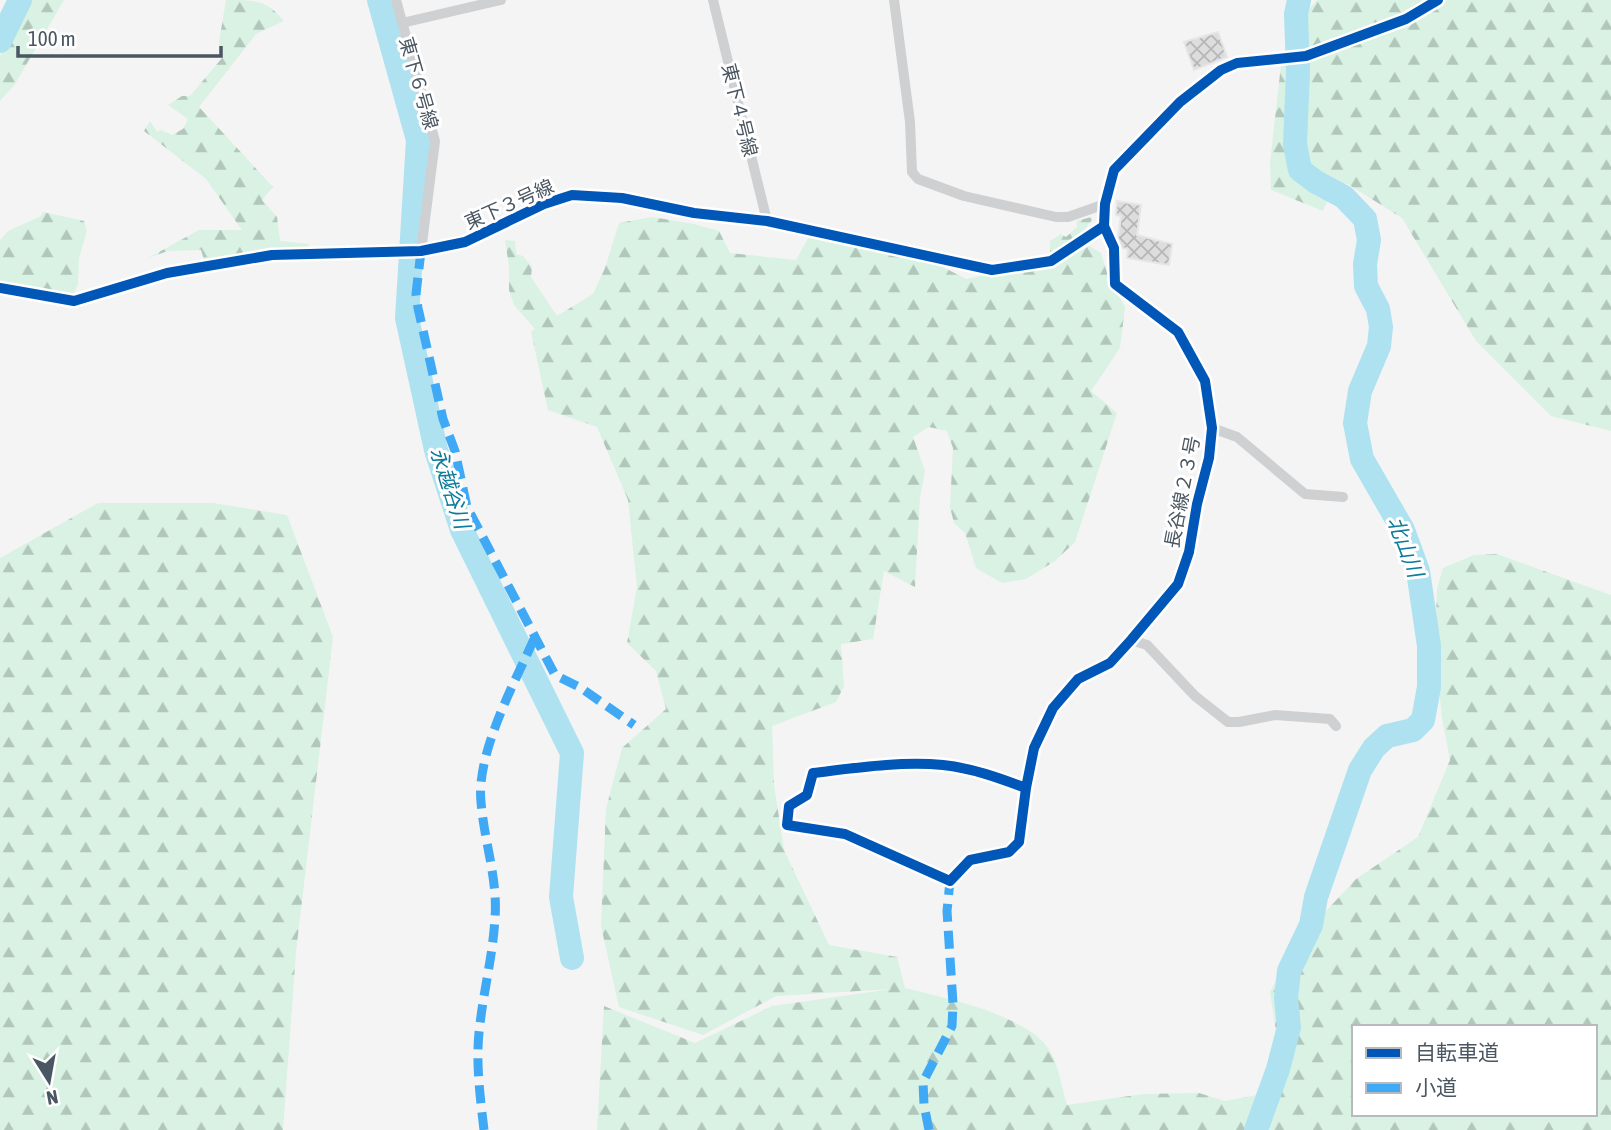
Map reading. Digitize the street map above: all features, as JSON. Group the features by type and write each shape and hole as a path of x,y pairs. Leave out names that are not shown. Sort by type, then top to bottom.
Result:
{"street":[{"name":"東下６号線","path":"397,0 435,141 420,251"},
{"path":"402,23 501,0"},
{"name":"東下４号線","path":"713,0 767,220"},
{"path":"894,0 910,122 912,172 918,179 964,196 1056,217 1068,217 1105,204"},
{"name":"長谷線２３号","path":"1026,788 984,772 942,765 869,767 813,773 807,795 789,806 787,825 845,834 950,881 970,860 1009,852 1020,842 1034,748 1053,708 1078,679 1110,663 1178,584 1189,552 1197,504 1209,458 1212,428 1205,381 1178,332 1115,284 1114,248 1104,226 1105,204 1114,170 1180,102 1221,69 1237,63 1307,56 1406,19 1438,0"},
{"name":"東下３号線","path":"0,288 74,301 167,273 272,255 420,251 465,242 544,204 572,195 622,198 694,213 767,220 992,271 1051,261 1104,226"},
{"path":"1212,428 1237,437 1305,494 1342,498"},
{"path":"1131,639 1147,645 1195,696 1228,722 1275,715 1296,715 1331,719 1336,726"}],"green space":[{"path":"33,0 64,0 15,84 0,101 0,55"},
{"path":"226,0 245,0 266,5 284,21 256,34 199,107 273,187 262,200 277,217 280,241 309,244 308,249 204,260 201,250 168,251 148,258 199,230 242,230 206,179 144,131 150,121 157,132 161,130 172,135 183,129 188,119 168,105 182,96 190,96 222,58 219,42"},
{"path":"1317,0 1611,0 1611,431 1551,416 1476,341 1402,218 1346,183 1327,202 1323,211 1271,190 1270,163 1281,65 1289,64 1290,36"},
{"path":"43,212 84,221 87,231 79,258 78,285 69,296 0,284 0,240 8,231 41,216"},
{"path":"652,217 719,231 730,253 796,260 808,238 939,265 966,279 1066,259 1089,246 1101,253 1108,276 1125,307 1120,348 1091,391 1117,413 1075,542 1055,561 1026,579 1002,583 976,568 965,533 954,523 950,507 953,448 947,431 929,427 913,437 925,471 920,497 915,587 884,571 873,639 841,644 844,686 836,702 772,726 774,785 784,850 829,945 897,957 905,988 985,1010 1026,1028 1041,1040 1051,1053 1067,1105 1143,1094 1199,1093 1225,1101 1263,1094 1283,1077 1270,992 1295,944 1356,879 1418,837 1450,760 1442,718 1435,649 1437,589 1443,568 1474,555 1497,554 1611,595 1611,1130 597,1130 604,1006 695,1043 772,1006 892,989 776,996 703,1035 619,1007 601,926 606,809 622,748 666,709 656,671 627,643 637,587 628,500 597,427 548,410 531,332 535,329 514,305 509,290 505,240 515,241 516,254 523,256 532,267 531,277 557,316 593,294 605,268 619,223"},
{"path":"1091,217 1092,220 1074,241 1062,249 1050,252 1050,241 1061,234 1066,237 1077,227 1077,221"},
{"path":"98,503 213,503 287,515 333,637 296,952 283,1130 0,1130 0,558"}],"building":[{"path":"1218,32 1227,57 1194,70 1184,42"},
{"path":"1117,201 1141,205 1137,235 1172,244 1169,265 1127,258 1128,249 1122,248 1118,238 1121,216 1116,215"}],"waterway":[{"path":"0,41 20,0"},
{"name":"永越谷川","path":"379,0 418,140 407,318 436,450 462,530 572,753 561,897 572,958"},
{"name":"北山川","path":"1256,1130 1278,1069 1289,1027 1286,998 1289,971 1311,925 1316,897 1360,770 1374,748 1387,736 1413,730 1423,720 1429,687 1429,646 1418,571 1403,530 1362,459 1355,423 1360,391 1379,346 1381,327 1378,309 1366,286 1365,264 1369,240 1365,219 1344,197 1300,170 1295,144 1298,71 1296,14 1299,0"}],"marked path":[{"path":"421,251 416,294 418,308 443,419 455,451 467,507 555,675 581,688 634,725"},
{"path":"484,1130 478,1050 495,903 481,802 481,783 499,718 535,637"},
{"path":"929,1130 923,1082 952,1026 947,911 950,881"}],"cycle path":[{"path":"1026,788 975,771 943,765 894,764 813,773 807,795 789,806 787,825 845,834 950,881 970,860 1009,852 1019,842 1034,748 1053,708 1078,679 1110,663 1178,584 1189,552 1197,504 1209,458 1212,428 1205,381 1178,332 1115,284 1114,248 1104,226 1105,204 1114,170 1180,102 1221,70 1237,63 1306,56 1406,19 1438,0"},
{"path":"0,288 74,301 167,273 272,255 421,251 465,242 544,204 572,195 622,198 694,213 767,221 992,270 1051,261 1104,226"}]}
